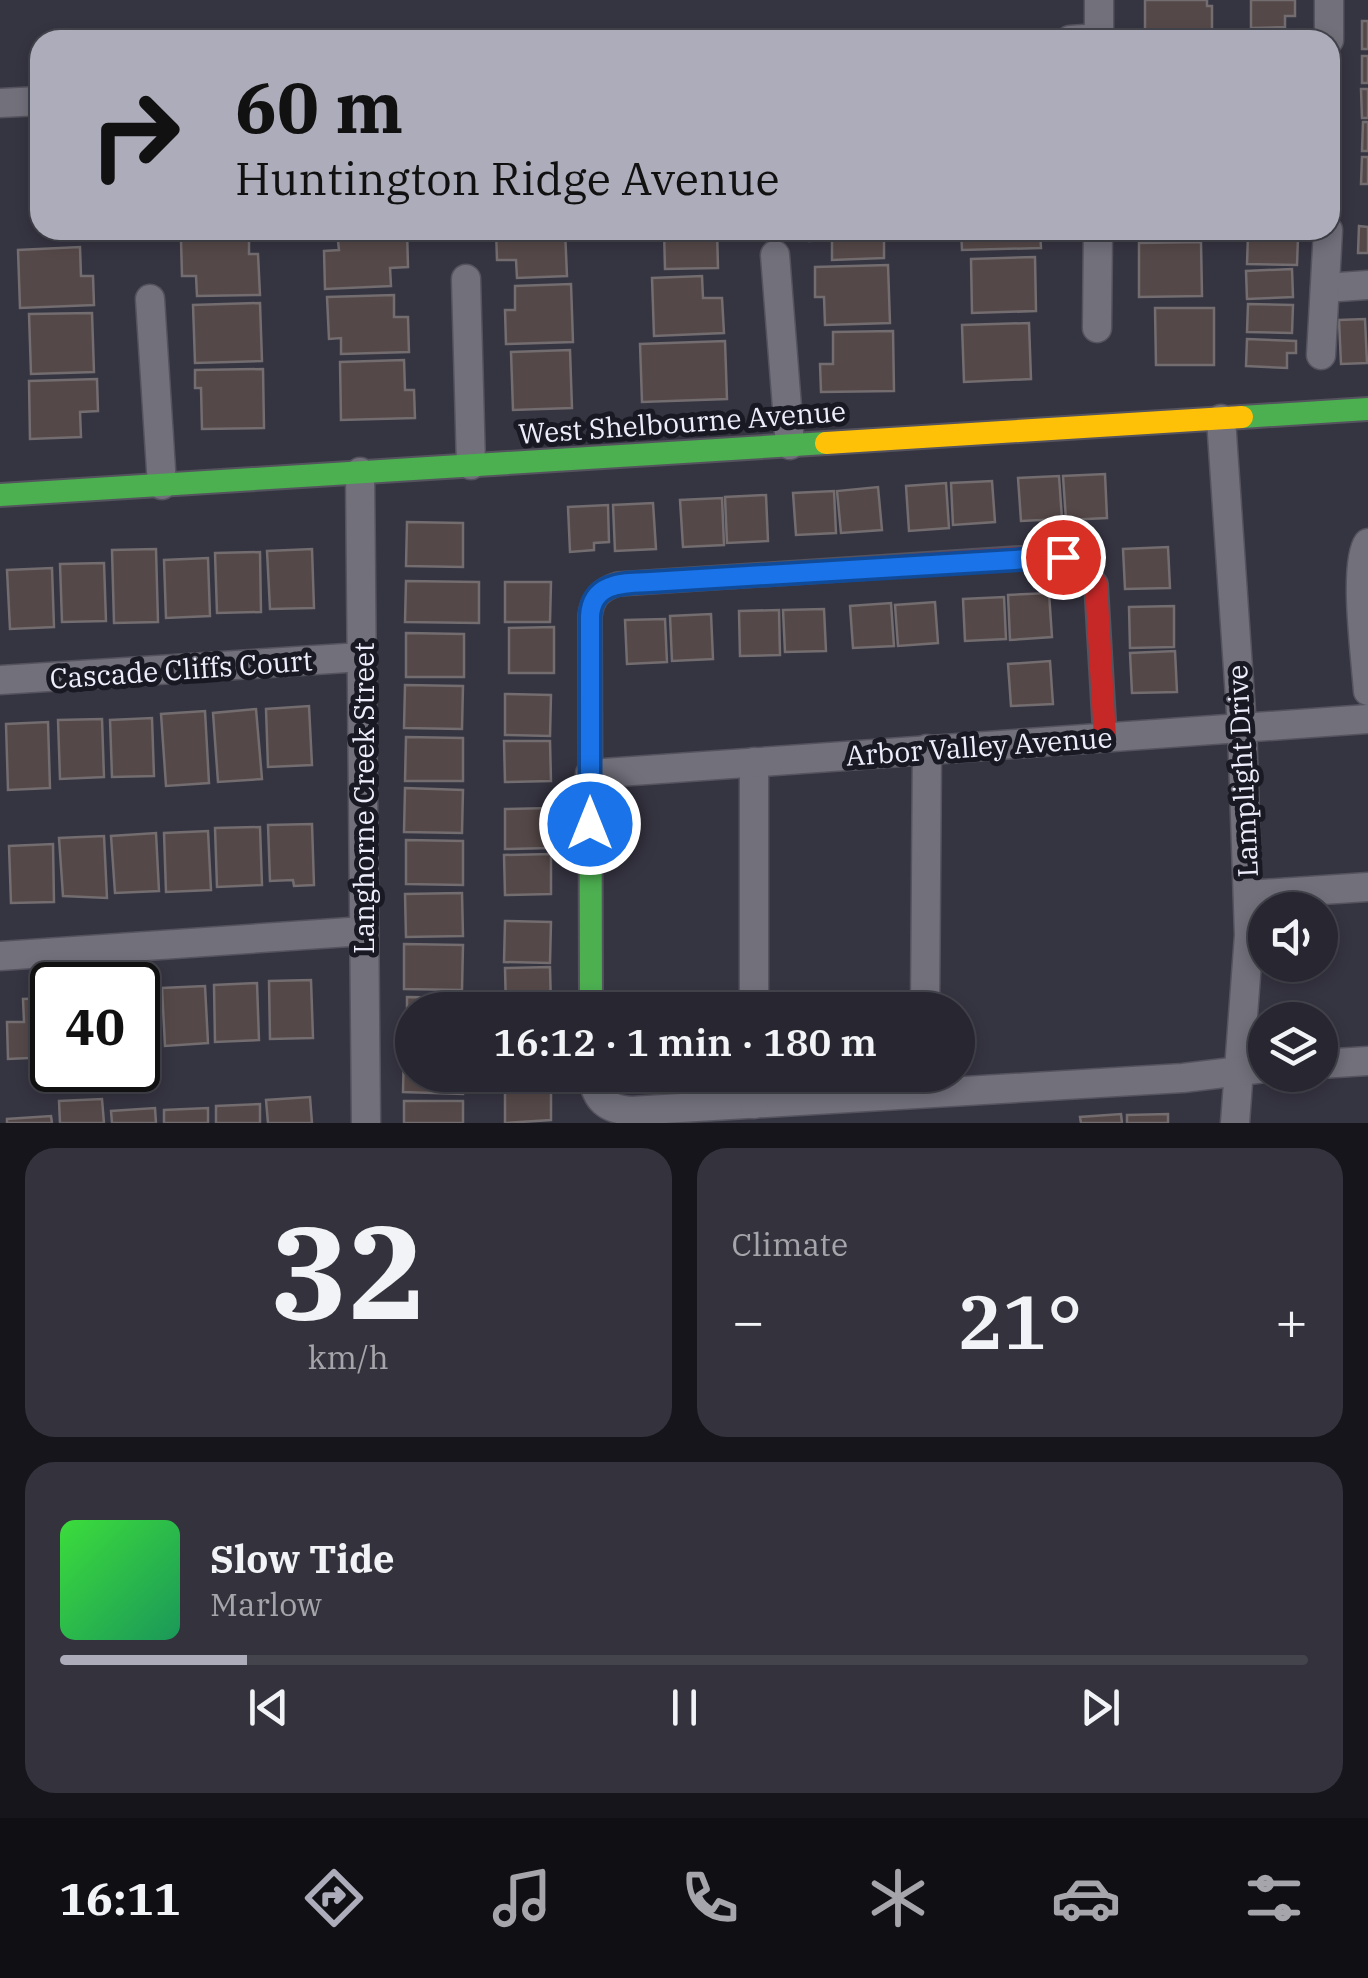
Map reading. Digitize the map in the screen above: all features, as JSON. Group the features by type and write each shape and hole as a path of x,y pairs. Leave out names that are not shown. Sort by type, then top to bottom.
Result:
{"street":[{"path":"1099,0 1099,30"},
{"path":"1329,30 1330,0"},
{"path":"0,104 30,102"},
{"path":"1097,328 1098,240"},
{"path":"1322,355 1328,240"},
{"path":"775,255 790,445"},
{"path":"466,279 471,466"},
{"path":"1326,288 1368,285"},
{"path":"150,300 162,485"},
{"name":"West Shelbourne Avenue","path":"0,495 1368,409"},
{"name":"Lamplight Drive","path":"1221,418 1242,727 1248,895"},
{"name":"Langhorne Creek Street","path":"360,472 366,1123"},
{"path":"1368,543 1362,550 1361,586 1368,691"},
{"path":"590,992 590,616 596,595 618,584 1051,556 1074,560 1084,566 1096,584 1105,737"},
{"name":"Cascade Cliffs Court","path":"0,680 362,657"},
{"name":"Arbor Valley Avenue","path":"590,774 1368,719"},
{"path":"925,992 927,749"},
{"path":"754,762 754,992"},
{"path":"1299,892 1368,888"},
{"path":"0,956 364,931"},
{"path":"1338,1063 1368,1061"},
{"path":"975,1083 1183,1078 1248,1069"},
{"name":"Lamplight Drive","path":"1235,1123 1248,1081"},
{"path":"596,1092 602,1103 613,1109 631,1111 737,1092"}],"building":[{"path":"1145,0 1207,0 1207,6 1212,6 1212,30 1145,30"},
{"path":"1251,0 1295,0 1295,16 1285,16 1285,27 1251,28"},
{"path":"1362,21 1368,21 1368,49 1362,49"},
{"path":"1362,56 1368,56 1368,83 1362,83"},
{"path":"1361,89 1368,89 1368,118 1362,118"},
{"path":"1363,122 1368,122 1368,151 1362,151"},
{"path":"1362,157 1368,157 1368,184 1361,184"},
{"path":"1359,226 1368,227 1368,253 1358,253"},
{"path":"181,240 249,240 249,254 258,254 260,295 197,296 196,276 182,276"},
{"path":"338,240 407,240 408,267 390,268 391,286 325,289 324,251 339,250"},
{"path":"496,240 565,240 567,276 517,278 516,260 497,260"},
{"path":"664,240 717,240 718,268 665,269"},
{"path":"832,240 884,240 884,258 832,260"},
{"path":"962,240 1041,240 1041,248 962,250"},
{"path":"1248,240 1298,240 1297,265 1247,264"},
{"path":"1201,242 1202,296 1139,297 1139,243"},
{"path":"80,247 81,276 93,276 94,305 20,308 18,250"},
{"path":"1035,257 1036,311 972,313 971,259"},
{"path":"888,265 890,323 825,325 824,297 815,297 815,267"},
{"path":"1292,269 1293,297 1247,299 1246,271"},
{"path":"702,276 703,298 722,298 724,333 654,336 652,278"},
{"path":"571,284 573,342 506,344 505,310 515,310 515,286"},
{"path":"394,295 394,317 408,317 409,352 341,354 341,338 329,339 327,297"},
{"path":"260,303 262,361 195,363 193,305"},
{"path":"1248,304 1293,305 1292,333 1247,332"},
{"path":"1155,308 1214,308 1214,365 1156,365"},
{"path":"92,313 94,372 31,374 29,314"},
{"path":"1365,319 1367,363 1341,364 1339,320"},
{"path":"1029,323 1031,379 964,382 962,325"},
{"path":"893,331 894,391 821,392 820,364 833,364 833,332"},
{"path":"1247,339 1296,341 1296,353 1287,353 1287,368 1246,366"},
{"path":"725,341 727,399 642,402 640,344"},
{"path":"570,350 572,408 513,410 511,352"},
{"path":"404,360 405,390 414,390 415,418 341,420 340,362"},
{"path":"263,369 264,428 202,429 201,388 195,388 195,370"},
{"path":"97,379 98,411 80,412 81,437 30,439 29,381"},
{"path":"1105,474 1107,518 1066,520 1063,476"},
{"path":"1059,476 1062,519 1021,521 1018,478"},
{"path":"992,481 995,522 953,525 951,483"},
{"path":"946,483 949,528 909,531 906,486"},
{"path":"878,487 882,530 841,533 837,491"},
{"path":"834,491 836,533 796,535 793,493"},
{"path":"766,495 768,541 727,543 725,497"},
{"path":"722,498 724,545 683,547 680,500"},
{"path":"653,503 656,549 615,551 613,505"},
{"path":"608,505 609,542 594,543 594,550 570,552 568,507"},
{"path":"407,522 463,523 463,567 406,566"},
{"path":"1168,547 1170,588 1125,589 1123,549"},
{"path":"156,549 158,622 114,623 112,550"},
{"path":"312,549 314,608 270,609 267,551"},
{"path":"260,552 261,612 217,613 215,553"},
{"path":"208,558 210,616 166,618 164,560"},
{"path":"104,563 106,621 62,622 60,564"},
{"path":"52,568 54,627 10,629 7,570"},
{"path":"406,581 479,582 479,623 405,622"},
{"path":"505,582 551,582 550,622 505,622"},
{"path":"1049,593 1052,637 1010,640 1008,595"},
{"path":"1004,597 1006,639 965,641 963,599"},
{"path":"935,602 938,643 898,646 895,605"},
{"path":"891,603 894,646 853,648 850,606"},
{"path":"1174,606 1174,647 1130,648 1129,607"},
{"path":"824,609 826,651 785,652 783,610"},
{"path":"779,610 780,655 740,656 739,611"},
{"path":"711,614 713,659 672,661 670,616"},
{"path":"665,619 667,662 627,664 625,620"},
{"path":"554,627 554,673 509,673 509,628"},
{"path":"406,633 464,634 464,677 406,677"},
{"path":"1175,651 1177,692 1132,693 1130,653"},
{"path":"1050,661 1053,704 1011,706 1008,664"},
{"path":"405,685 463,686 462,729 404,728"},
{"path":"505,694 551,695 550,736 505,735"},
{"path":"309,706 312,765 268,767 266,709"},
{"path":"256,709 262,779 218,782 213,713"},
{"path":"205,711 209,783 166,786 161,714"},
{"path":"152,718 154,776 112,777 110,720"},
{"path":"102,719 104,777 60,779 58,720"},
{"path":"48,722 50,788 8,790 6,724"},
{"path":"406,737 463,738 463,781 405,781"},
{"path":"504,741 550,741 551,781 505,782"},
{"path":"405,788 463,790 462,833 404,832"},
{"path":"550,808 551,848 505,849 505,809"},
{"path":"312,824 314,885 294,886 293,880 270,881 268,825"},
{"path":"260,827 262,885 217,887 215,828"},
{"path":"208,831 211,890 166,892 164,833"},
{"path":"156,833 159,891 115,893 111,836"},
{"path":"104,836 107,898 63,896 59,838"},
{"path":"406,840 463,841 463,885 406,884"},
{"path":"53,844 54,902 11,903 9,846"},
{"path":"551,854 551,894 505,895 504,855"},
{"path":"462,893 463,936 406,937 405,894"},
{"path":"505,921 551,922 550,963 504,962"},
{"path":"404,944 463,945 462,990 404,989"},
{"path":"550,967 551,992 506,992 505,968"},
{"path":"311,980 313,1038 270,1039 269,981"},
{"path":"257,983 259,1040 215,1042 214,985"},
{"path":"205,986 208,1043 165,1046 162,988"},
{"path":"23,999 30,999 30,1058 8,1059 7,1022 24,1022"},
{"path":"505,1092 551,1092 551,1120 505,1123"},
{"path":"310,1097 312,1123 268,1123 266,1100"},
{"path":"102,1099 104,1123 60,1123 59,1101"},
{"path":"404,1101 463,1101 463,1123 404,1123"},
{"path":"260,1104 260,1123 216,1123 216,1106"},
{"path":"155,1108 156,1123 112,1123 111,1111"},
{"path":"208,1108 208,1123 164,1123 164,1110"},
{"path":"1121,1114 1122,1123 1081,1123 1080,1117"},
{"path":"1168,1114 1168,1123 1127,1123 1127,1115"},
{"path":"51,1116 52,1123 7,1123 7,1119"}],"traffic: fast":[{"path":"1242,417 1368,409"},
{"path":"0,495 826,443"},
{"path":"591,992 590,616 595,599 618,584 850,569"}],"traffic: slow":[{"path":"826,443 1242,417"}],"traffic: jam":[{"path":"850,569 1051,556 1078,563 1096,584 1105,737"}],"route":[{"path":"590,824 590,616 591,604 604,588 618,584 1063,557"}]}
